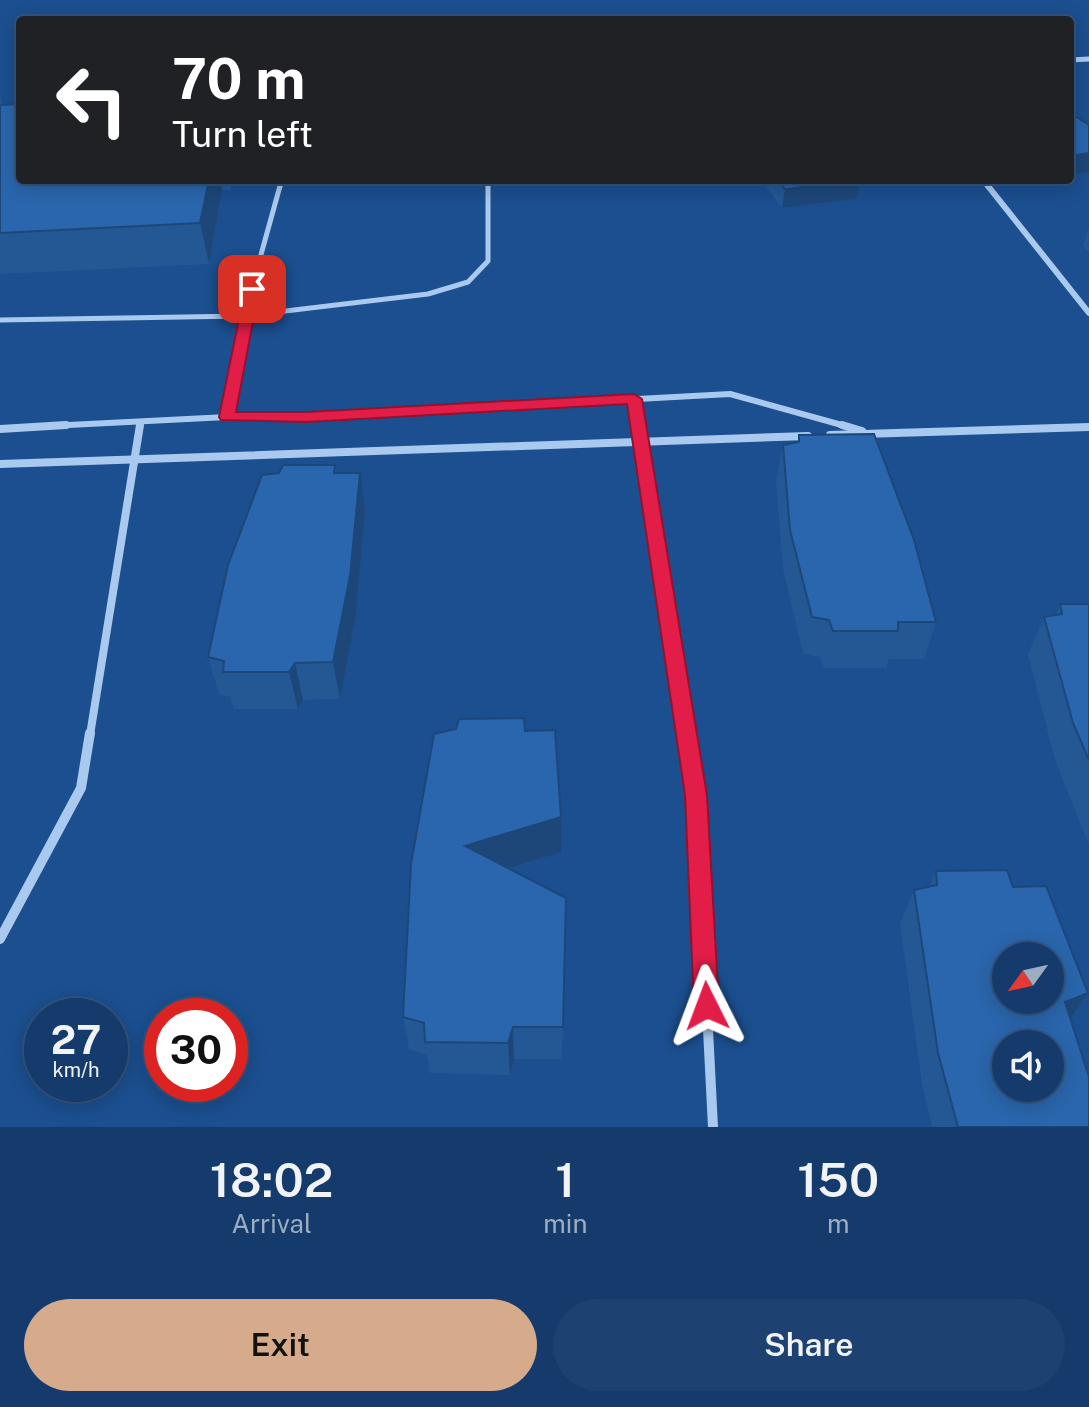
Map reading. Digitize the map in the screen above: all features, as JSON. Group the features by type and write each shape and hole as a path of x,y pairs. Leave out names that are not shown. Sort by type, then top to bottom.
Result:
{"street":[{"path":"986,184 1089,313"},
{"path":"0,429 227,417 307,417 730,394 871,434"},
{"path":"634,399 696,795 713,1127"},
{"path":"0,939 81,788 141,422"},
{"path":"0,464 1089,427"}],"lane":[{"path":"227,417 244,316 281,184"},
{"path":"0,320 244,316 428,294 468,282 488,261 488,184"}],"building":[{"path":"16,104 16,184 208,184 200,223 0,233 0,105"},
{"path":"1074,116 1089,125 1089,153 1074,155"},
{"path":"781,184 827,184 785,189"},
{"path":"874,434 914,540 936,622 898,622 898,631 833,631 829,620 812,617 790,530 783,445 799,442 799,435"},
{"path":"283,465 335,465 334,473 360,473 350,576 333,662 295,663 289,672 223,672 224,661 208,657 228,565 262,475 279,473"},
{"path":"1060,604 1089,604 1089,760 1073,723 1044,617 1062,614"},
{"path":"524,718 525,731 555,730 561,817 465,846 566,898 563,1027 513,1027 508,1043 425,1042 424,1023 403,1017 411,864 434,734 456,729 459,719"},
{"path":"1007,870 1013,887 1046,886 1088,993 1065,1002 1089,1077 1089,1127 958,1127 938,1053 914,890 937,885 936,871"}],"route":[{"path":"252,289 244,316 227,417 307,417 634,399 696,795 707,1006"}]}
